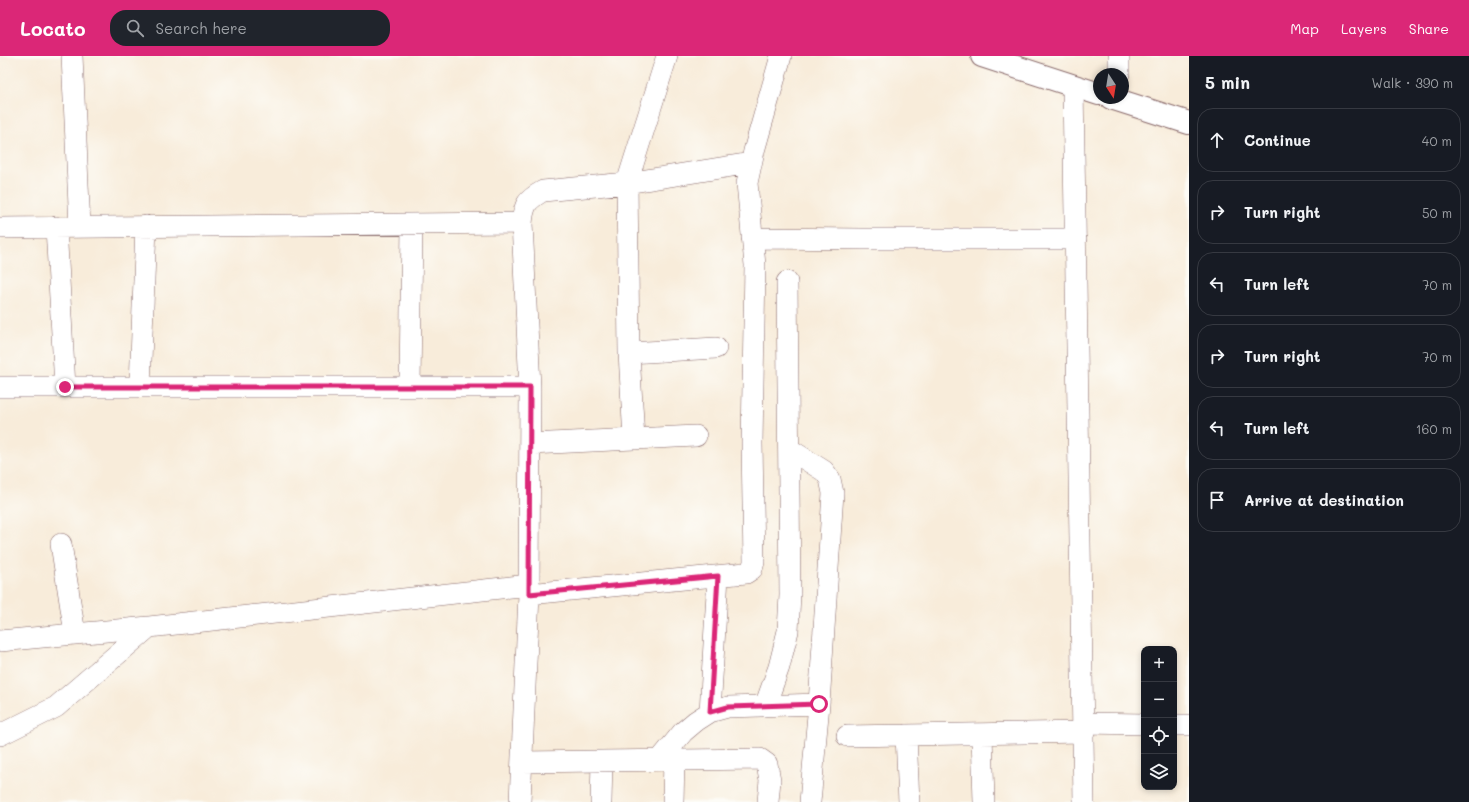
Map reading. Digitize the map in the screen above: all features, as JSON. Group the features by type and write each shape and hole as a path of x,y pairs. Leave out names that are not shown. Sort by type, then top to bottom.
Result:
{"main road":[{"path":"982,56 1093,92"},
{"path":"1129,104 1189,123"}],"street":[{"path":"72,56 80,227"},
{"path":"634,439 629,353 627,182 667,56"},
{"path":"0,641 529,589 718,576 746,573 752,569 754,562 752,443 755,265 747,183 751,163 781,56"},
{"path":"1119,68 1120,56"},
{"path":"1073,86 1084,802"},
{"path":"520,802 529,589 530,444 530,387 522,223 523,211 530,198 543,191 627,182 751,163"},
{"path":"0,228 522,223"},
{"path":"410,387 412,224"},
{"path":"140,387 146,226"},
{"path":"56,227 65,387"},
{"path":"752,238 1076,239"},
{"path":"765,706 779,667 788,631 790,596 787,282"},
{"path":"629,353 716,348"},
{"path":"0,387 530,387"},
{"path":"530,444 696,436"},
{"path":"789,449 824,471 830,479 833,493 819,704 810,802"},
{"path":"61,544 75,634"},
{"path":"710,712 718,576"},
{"path":"4,731 56,706 149,627"},
{"path":"673,802 667,760 683,732 696,721 710,712 728,707 819,704"},
{"path":"847,736 982,734 1141,724"},
{"path":"1177,725 1189,725"},
{"path":"982,734 984,802"},
{"path":"906,735 909,802"},
{"path":"522,762 760,758 767,764 768,769 770,780 768,802"},
{"path":"601,802 602,761"}],"route":[{"path":"65,387 530,387 529,594 718,576 710,712 728,707 819,704"}]}
